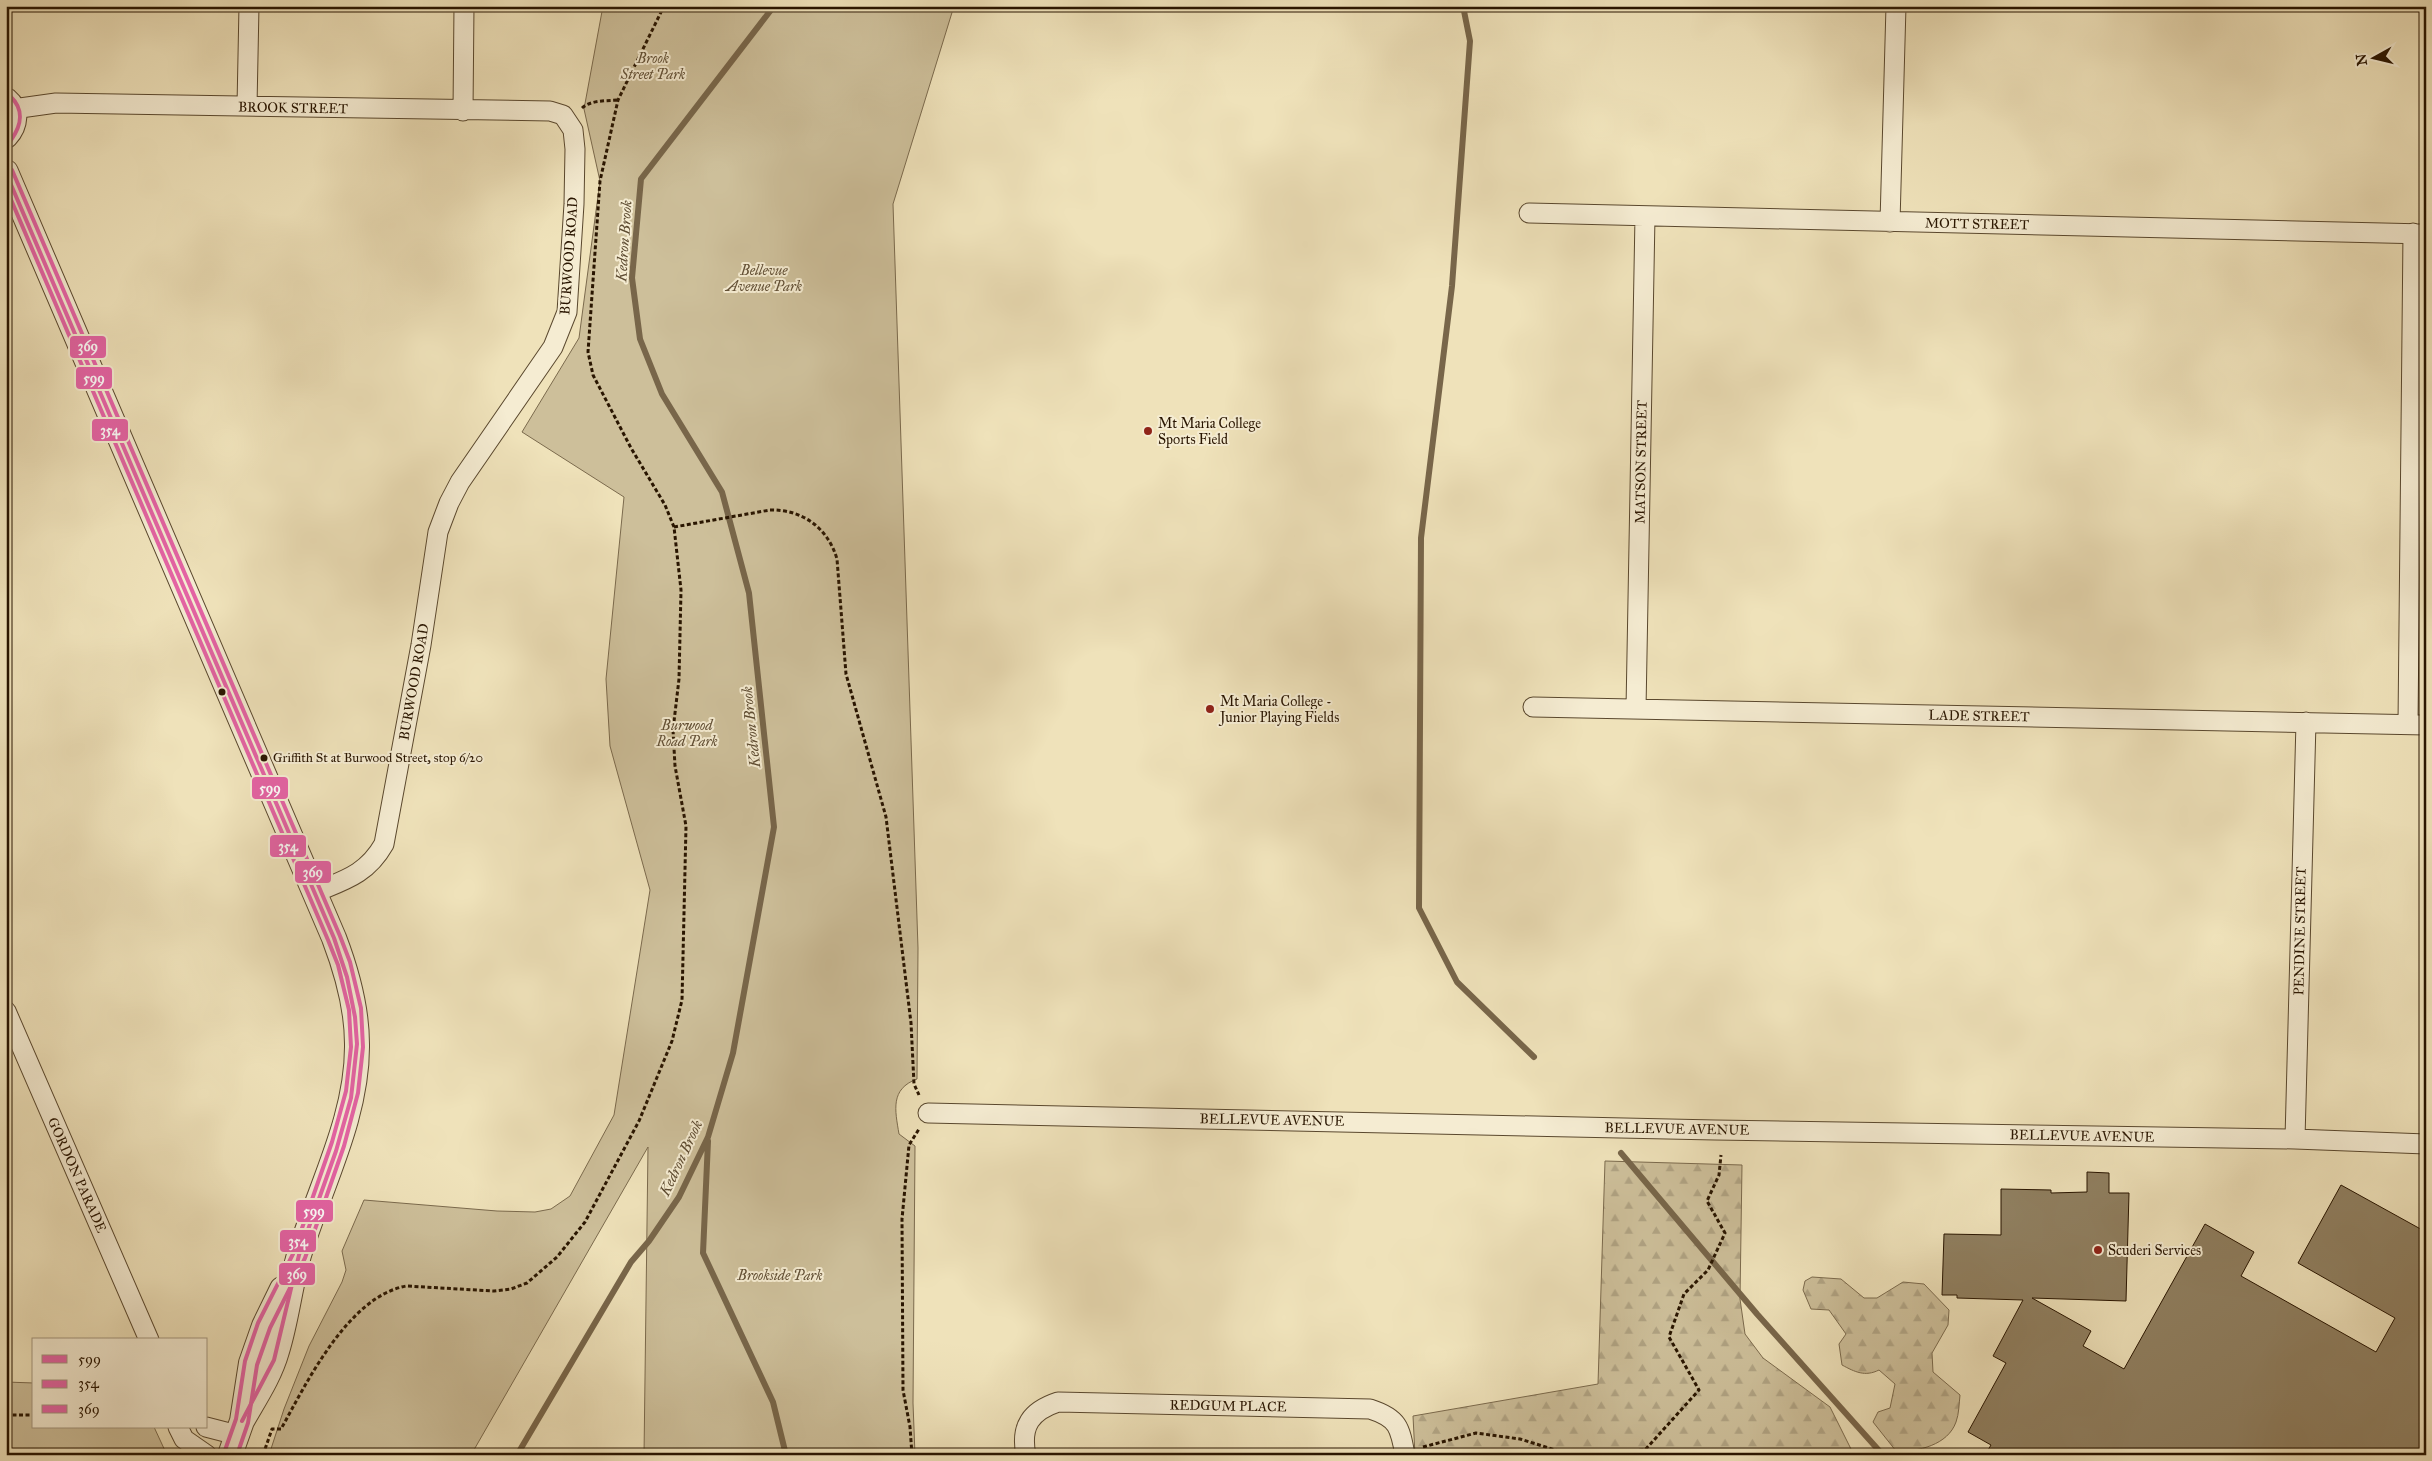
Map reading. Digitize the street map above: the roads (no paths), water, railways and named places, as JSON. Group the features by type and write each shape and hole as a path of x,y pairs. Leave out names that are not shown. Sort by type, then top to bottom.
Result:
{"street":[{"path":"246,106 249,6"},
{"path":"463,111 464,6"},
{"path":"1890,222 1896,6"},
{"name":"BROOK STREET","path":"10,105 56,103 550,111 563,115 570,122"},
{"path":"6,136 14,123 10,105"},
{"name":"BURWOOD ROAD","path":"316,892 362,871 377,856 384,844 421,645 438,532 449,502 460,482 553,347 563,327 567,312 574,204 575,149 570,122"},
{"path":"6,172 316,892 344,963 355,1009 357,1047 346,1116 299,1256 264,1326 251,1363 236,1437 208,1428"},
{"name":"MOTT STREET","path":"1529,214 2420,233"},
{"name":"MATSON STREET","path":"1636,709 1645,216"},
{"path":"2417,725 2420,233"},
{"name":"LADE STREET","path":"1533,706 2417,725"},
{"name":"PENDINE STREET","path":"2295,1139 2306,722"},
{"name":"GORDON PARADE","path":"6,1011 148,1338"},
{"name":"BELLEVUE AVENUE","path":"928,1113 1725,1130 2295,1139 2426,1144"},
{"name":"REDGUM PLACE","path":"1026,1455 1025,1435 1029,1420 1042,1407 1058,1402 1370,1409 1386,1414 1392,1419 1401,1431 1411,1452"},
{"path":"178,1428 184,1439 207,1455"}],"waterway":[{"name":"Kedron Brook","path":"517,1455 631,1262 649,1241 679,1197 708,1137 733,1053 774,827 749,593 722,492 662,394 640,339 632,278 641,179 774,6"},
{"path":"1463,6 1470,41 1452,286 1421,538 1419,908 1457,982 1534,1057"},
{"path":"708,1141 703,1253 773,1402 786,1455"},
{"path":"1621,1153 1757,1314 1883,1455"}],"place":[{"name":"Mt Maria College Sports Field","path":"1148,431"},
{"name":"Mt Maria College - Junior Playing Fields","path":"1210,709"},
{"name":"Griffith St at Burwood Street, stop 6/20","path":"264,758"},
{"name":"Scuderi Services","path":"2098,1250"}],"park label":[{"name":"Brook Street Park","path":"653,66"},
{"name":"Bellevue Avenue Park","path":"764,278"},
{"name":"Burwood Road Park","path":"687,734"},
{"name":"Brookside Park","path":"780,1275"}]}
